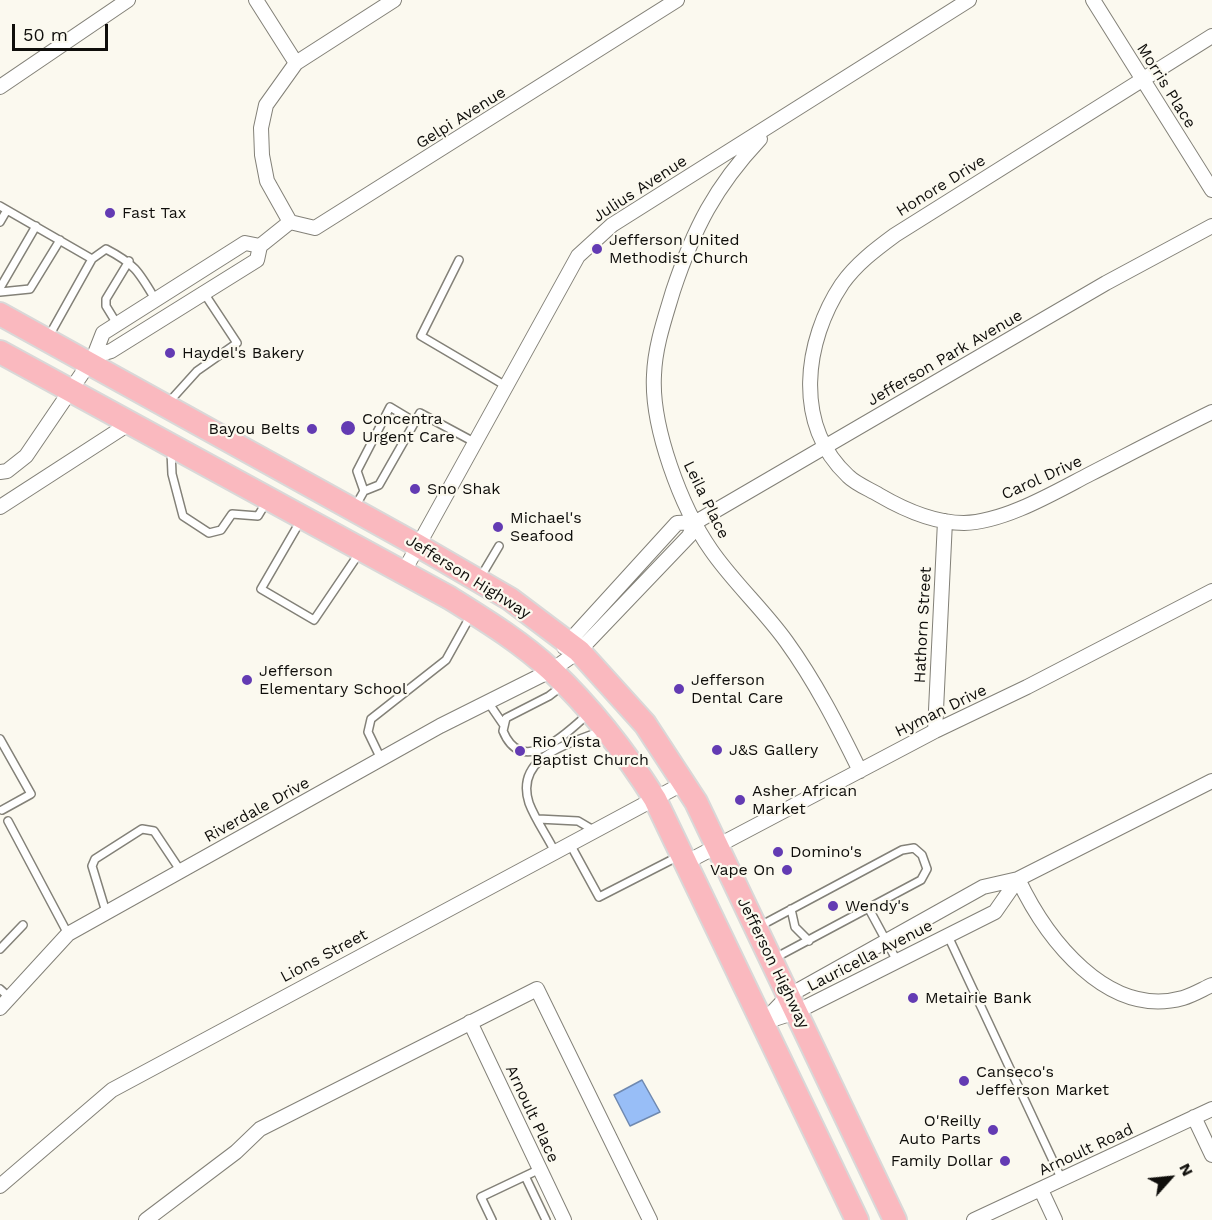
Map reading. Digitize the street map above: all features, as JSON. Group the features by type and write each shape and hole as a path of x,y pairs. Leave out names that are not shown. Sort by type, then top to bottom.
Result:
{"main road":[{"name":"Jefferson Highway","path":"0,315 47,340 92,359 165,406 359,501 417,545 510,599 573,646 645,724 684,783 718,848 895,1220"},
{"name":"Jefferson Highway","path":"1,354 268,498 472,612 503,631 558,677 626,753 654,799 857,1220"}],"street":[{"path":"0,87 128,0"},
{"path":"256,0 296,63"},
{"path":"92,359 111,351 257,260 260,246 290,222 267,181 262,155 261,128 266,105 296,63 394,0"},
{"name":"Gelpi Avenue","path":"290,222 315,228 677,0"},
{"name":"Julius Avenue","path":"403,573 578,256 587,246 612,225 773,125 886,50 969,0"},
{"name":"Morris Place","path":"1093,0 1212,190"},
{"name":"Honore Drive","path":"825,447 810,404 809,372 818,333 842,284 866,258 895,235 1212,36"},
{"name":"Leila Place","path":"773,125 731,170 700,218 663,324 654,375 657,416 678,487 710,550 786,640 829,709 860,771"},
{"name":"Jefferson Park Avenue","path":"558,677 573,646 689,536 696,522 1106,283 1212,226"},
{"path":"0,472 7,471 26,456 92,359 103,333 245,243 260,246"},
{"name":"Carol Drive","path":"825,447 848,476 897,506 945,521 966,523 993,517 1035,502 1212,412"},
{"path":"0,507 130,423"},
{"name":"Hathorn Street","path":"935,731 945,521"},
{"name":"Hyman Drive","path":"683,859 718,848 935,731 1027,687 1212,591"},
{"name":"Riverdale Drive","path":"3,998 68,934 106,912 488,702 558,677"},
{"name":"Lauricella Avenue","path":"762,1023 887,941 983,887 1018,879 1212,781"},
{"name":"Lions Street","path":"0,1186 112,1090 684,783"},
{"path":"1018,879 1047,933 1072,960 1109,987 1136,1000 1159,1000 1182,998 1212,985"},
{"name":"Lauricella Avenue","path":"792,1004 897,961 995,912 1018,879"},
{"path":"146,1220 236,1152 260,1129 537,989 650,1220"},
{"name":"Arnoult Place","path":"470,1022 564,1220"},
{"name":"Arnoult Road","path":"974,1220 1212,1109"},
{"path":"1194,1117 1212,1155"},
{"path":"1041,1190 1055,1220"},
{"path":"164,1206 171,1220"}],"lane":[{"path":"0,222 4,208 92,259"},
{"path":"0,290 36,226"},
{"path":"0,290 30,289 60,240"},
{"path":"47,340 92,259 106,249 129,261 155,298"},
{"path":"459,260 421,336 506,386"},
{"path":"117,324 106,306 106,299 129,261"},
{"path":"165,406 197,371 237,344 204,293"},
{"path":"359,501 357,471 390,407 415,422"},
{"path":"359,501 379,484 420,413 474,442"},
{"path":"172,446 172,474 183,516 209,533 221,530 232,514 258,516 268,498"},
{"path":"302,518 261,589 314,620 361,550"},
{"path":"478,581 499,546"},
{"path":"381,759 368,732 371,719 446,660 472,612"},
{"path":"503,724 512,714 549,696 558,677"},
{"path":"488,702 503,724 506,738 519,751 528,753 566,734 589,712"},
{"path":"555,852 530,804 526,789 532,767 545,755 563,745 604,729"},
{"path":"0,739 31,794 4,813 68,934"},
{"path":"538,819 578,822 595,831"},
{"path":"106,912 92,866 95,859 142,829 154,831 172,854 180,870"},
{"path":"570,844 599,897 683,859"},
{"path":"756,928 903,850 914,848 922,855 927,869 921,880 771,960"},
{"path":"791,909 795,927 809,940"},
{"path":"869,909 897,961"},
{"path":"0,949 23,925"},
{"path":"948,936 1062,1180"},
{"path":"492,1220 481,1197 540,1169"},
{"path":"525,1176 546,1220"}],"water":[{"path":"642,1080 660,1112 630,1126 614,1095"}],"place":[{"name":"Fast Tax","path":"110,213"},
{"name":"Jefferson United Methodist Church","path":"597,249"},
{"name":"Haydel's Bakery","path":"170,353"},
{"name":"Concentra Urgent Care","path":"348,428"},
{"name":"Bayou Belts","path":"312,429"},
{"name":"Sno Shak","path":"415,489"},
{"name":"Michael's Seafood","path":"498,527"},
{"name":"Jefferson Elementary School","path":"247,680"},
{"name":"Jefferson Dental Care","path":"679,689"},
{"name":"J&S Gallery","path":"717,750"},
{"name":"Rio Vista Baptist Church","path":"520,751"},
{"name":"Asher African Market","path":"740,800"},
{"name":"Domino's","path":"778,852"},
{"name":"Vape On","path":"787,870"},
{"name":"Wendy's","path":"833,906"},
{"name":"Metairie Bank","path":"913,998"},
{"name":"Canseco's Jefferson Market","path":"964,1081"},
{"name":"O'Reilly Auto Parts","path":"993,1130"},
{"name":"Family Dollar","path":"1005,1161"}]}
